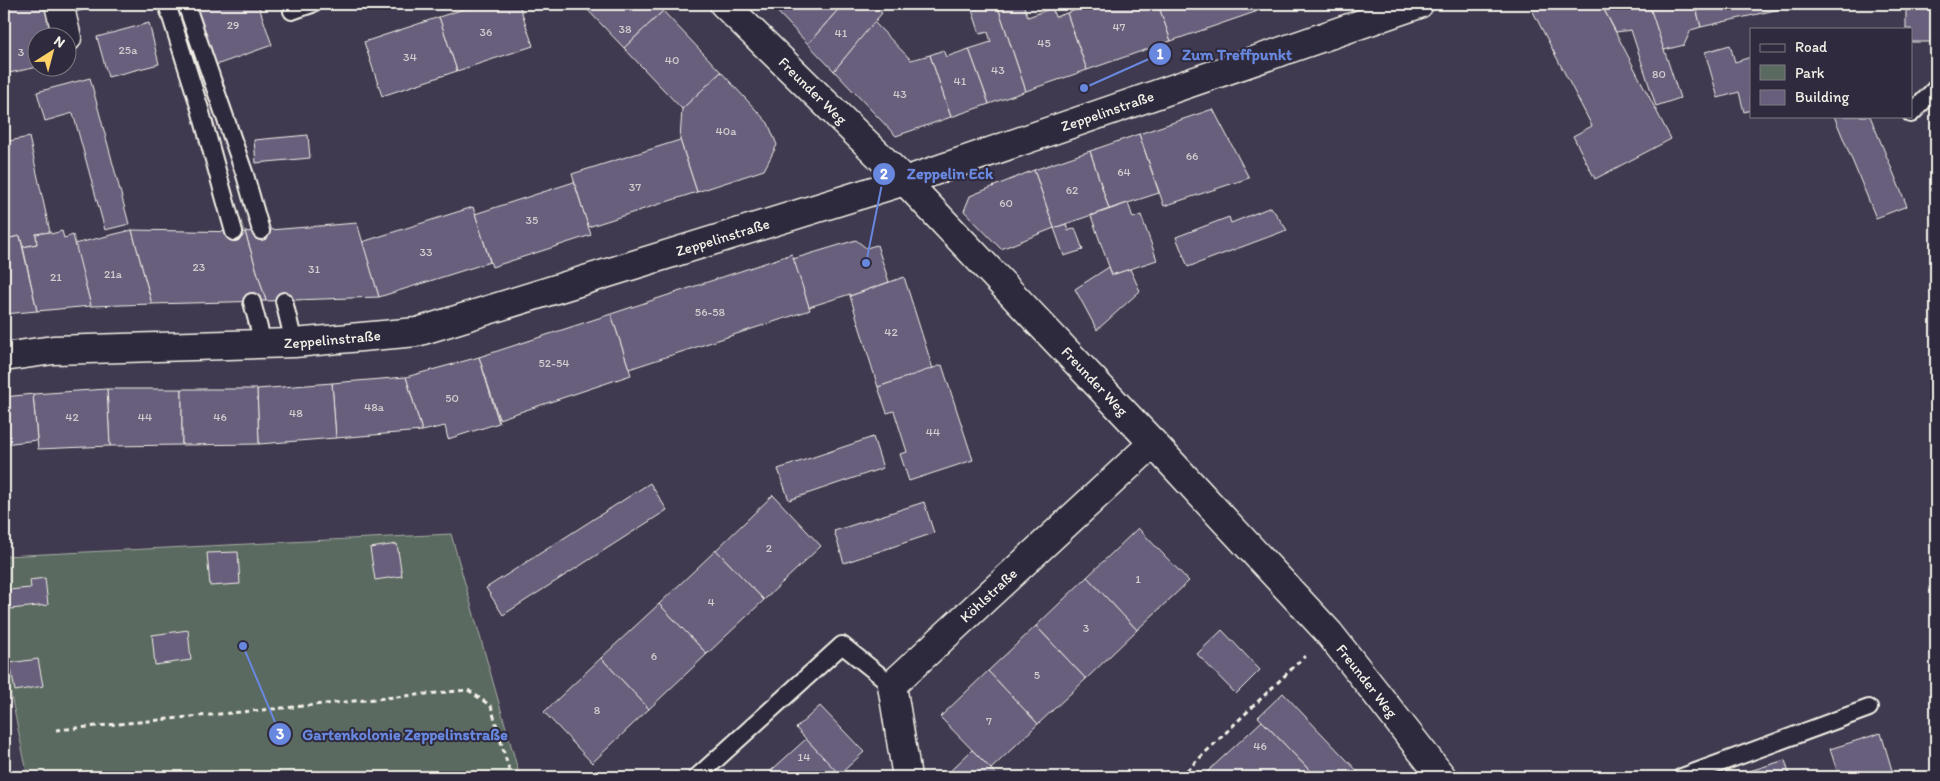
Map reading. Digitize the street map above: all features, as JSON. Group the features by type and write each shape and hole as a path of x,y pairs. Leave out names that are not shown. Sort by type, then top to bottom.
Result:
{"street":[{"path":"59,4 65,28"},
{"name":"Freunder Weg","path":"724,4 905,182 1153,443 1329,633 1442,777"},
{"name":"Zeppelinstraße","path":"4,357 53,350 294,343 417,332 905,182 1419,4"},
{"name":"Köhlstraße","path":"892,685 1153,443"},
{"path":"892,685 907,777"}],"lane":[{"path":"166,4 200,109 234,232"},
{"path":"186,4 221,104 261,231"},
{"path":"292,11 312,4"},
{"path":"1912,113 1936,88"},
{"path":"200,109 221,104"},
{"path":"284,301 294,343"},
{"path":"252,302 263,343"},
{"path":"697,777 842,645 892,685"},
{"path":"1682,777 1869,708"}],"path":[{"path":"1180,777 1329,633"},
{"path":"56,730 468,690 491,706 511,777"}],"green space":[{"path":"451,534 520,777 28,777 4,662 4,556"}],"building":[{"path":"4,4 51,4 57,28 28,28 28,69 4,74"},
{"path":"73,4 102,4 76,12"},
{"path":"195,4 258,4 272,45 216,65"},
{"path":"479,4 519,4 533,46 457,71 439,17"},
{"path":"582,4 657,4 663,11 624,48"},
{"path":"770,4 843,4 808,44"},
{"path":"843,4 872,4 882,13 834,71 808,44"},
{"path":"970,4 997,4 1026,91 989,104 969,49 991,42 988,32 980,34"},
{"path":"997,4 1023,4 1028,17 1052,8 1055,17 1067,13 1087,70 1026,91"},
{"path":"1094,4 1158,4 1171,41 1087,70 1067,13"},
{"path":"1158,4 1252,4 1255,12 1171,41"},
{"path":"1252,4 1275,4 1255,12"},
{"path":"1529,4 1601,4 1671,139 1595,179 1573,136 1592,126"},
{"path":"1601,4 1649,4 1680,98 1656,106 1631,30 1616,32"},
{"path":"1649,4 1695,4 1701,27 1691,30 1684,45 1664,50"},
{"path":"1695,4 1783,4 1784,8 1701,27"},
{"path":"1783,4 1811,4 1784,8"},
{"path":"1869,4 1936,4 1936,42 1912,42 1912,28 1906,28 1906,5 1869,6"},
{"path":"663,11 721,72 682,109 624,48"},
{"path":"439,17 457,71 382,96 364,42"},
{"path":"874,22 911,60 930,55 951,117 896,136 834,71"},
{"path":"149,23 159,64 108,77 97,37"},
{"path":"1730,45 1735,62 1750,57 1750,110 1744,112 1739,92 1718,98 1705,52"},
{"path":"969,49 989,104 951,117 930,55 943,50 946,57"},
{"path":"721,72 768,123 777,145 764,170 697,192 680,140 682,109"},
{"path":"90,78 129,224 105,230 73,113 45,121 37,92"},
{"path":"1213,109 1249,178 1164,206 1139,134"},
{"path":"1835,118 1871,118 1907,206 1876,218"},
{"path":"1139,134 1159,193 1109,209 1090,151"},
{"path":"308,135 310,158 256,163 254,140"},
{"path":"29,137 50,232 36,234 37,244 23,247 20,236 5,239 4,234 4,142"},
{"path":"680,140 697,192 588,227 572,174"},
{"path":"1090,151 1109,209 1054,228 1034,170"},
{"path":"1034,170 1054,228 1001,249 964,211 970,196"},
{"path":"574,182 591,235 492,267 475,214"},
{"path":"1128,203 1133,218 1141,215 1157,260 1112,275 1091,216"},
{"path":"473,207 490,262 379,297 362,242"},
{"path":"1271,207 1287,230 1188,267 1176,237 1229,217 1231,223"},
{"path":"357,223 379,297 266,301 245,232"},
{"path":"1066,224 1068,231 1075,228 1083,250 1064,256 1054,228"},
{"path":"132,230 152,304 91,306 74,244"},
{"path":"132,230 245,232 266,301 152,304"},
{"path":"62,231 64,238 73,235 91,306 37,311 23,247 37,244 36,234 50,232 51,234"},
{"path":"4,234 5,239 20,236 37,311 4,314"},
{"path":"856,240 866,248 877,245 889,282 850,296 850,294 809,307 793,259"},
{"path":"792,254 810,310 629,369 611,314"},
{"path":"1109,267 1112,275 1130,269 1140,291 1097,330 1075,289"},
{"path":"904,277 933,369 878,387 850,296"},
{"path":"611,314 631,375 499,419 479,357"},
{"path":"479,357 499,423 448,439 445,426 422,431 406,377"},
{"path":"942,365 973,460 909,481 900,454 907,452 894,411 887,413 878,387"},
{"path":"406,377 422,431 336,438 332,383"},
{"path":"332,383 336,438 259,444 257,389"},
{"path":"107,389 182,389 182,445 110,446"},
{"path":"107,389 110,446 38,449 33,394"},
{"path":"182,389 257,389 259,444 182,445"},
{"path":"33,394 37,440 4,444 4,397"},
{"path":"873,437 883,468 789,500 778,469"},
{"path":"650,483 667,510 503,615 486,588"},
{"path":"773,495 821,546 764,600 716,550"},
{"path":"924,502 934,533 844,563 834,531"},
{"path":"1138,528 1189,581 1137,630 1087,577"},
{"path":"397,544 402,576 375,580 370,548"},
{"path":"716,550 764,600 707,654 659,604"},
{"path":"238,552 240,584 210,586 207,553"},
{"path":"1087,577 1137,630 1086,679 1036,626"},
{"path":"45,578 48,605 10,609 8,590 31,588 30,580"},
{"path":"659,604 707,654 649,709 601,658"},
{"path":"1036,626 1086,679 1038,724 988,671"},
{"path":"188,630 191,660 155,665 152,635"},
{"path":"1222,630 1260,670 1236,694 1197,654"},
{"path":"601,658 649,709 592,763 544,712"},
{"path":"38,659 43,686 15,691 10,663"},
{"path":"988,671 1038,724 991,769 940,717"},
{"path":"1283,693 1363,777 1316,777 1258,717"},
{"path":"820,706 864,752 839,775 796,728"},
{"path":"1262,721 1311,772 1306,777 1214,777 1208,771"},
{"path":"1881,733 1894,777 1839,777 1830,749"},
{"path":"806,739 842,777 764,777"},
{"path":"972,750 998,777 950,777 947,774"},
{"path":"1785,760 1790,777 1741,777 1740,774"},
{"path":"1208,771 1214,777 1202,777"}],"place":[{"name":"Zum Treffpunkt","path":"1084,88"},
{"name":"Zeppelin Eck","path":"866,263"},
{"name":"Gartenkolonie Zeppelinstraße","path":"243,646"}]}
